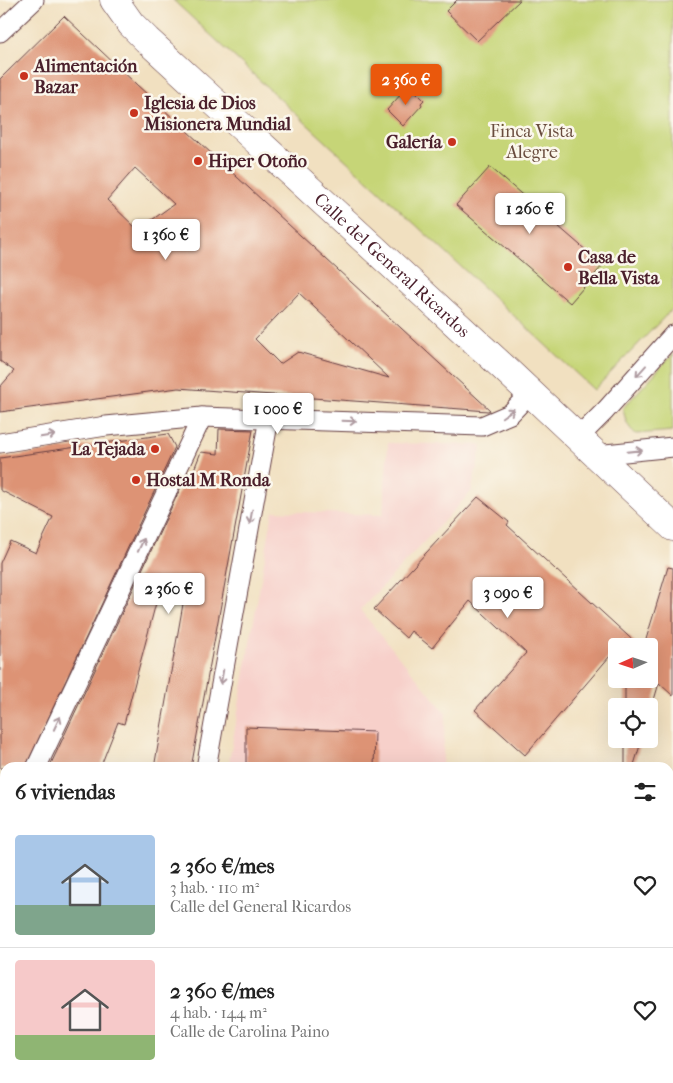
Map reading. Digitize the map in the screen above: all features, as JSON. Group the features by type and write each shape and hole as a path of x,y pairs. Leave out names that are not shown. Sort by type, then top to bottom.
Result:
{"main road":[{"name":"Calle del General Ricardos","path":"114,0 131,24 147,40 673,527"}],"street":[{"path":"0,32 34,0"},
{"path":"673,334 605,411 587,447 673,447"},
{"path":"0,443 106,426 202,417 482,426 510,414 530,393"},
{"path":"39,762 202,417"},
{"path":"207,762 269,418"}],"shaded area":[{"path":"388,443 482,445 471,492 360,610 446,713 442,762 229,762 273,511 383,515"}],"green space":[{"name":"Finca Vista Alegre","path":"173,0 673,0 673,308 594,390"},
{"path":"673,354 673,431 636,434 627,423 623,408"}],"building":[{"path":"457,0 520,0 477,41 446,11"},
{"path":"64,16 490,410 178,388 0,412 0,387 14,371 0,361 0,79","holes":["135,168 174,204 138,230 107,200","299,293 331,323 389,378 298,352 280,364 255,339"]},
{"path":"409,85 424,100 421,103 422,105 403,126 387,110"},
{"path":"490,167 603,265 570,303 456,205"},
{"path":"219,429 253,430 192,762 155,762 183,604 157,599 124,724 118,722 102,762 52,762 188,472 191,477 201,452 218,454"},
{"path":"168,434 175,447 28,762 0,762 0,563 10,541 36,553 53,517 0,490 0,458"},
{"path":"478,497 509,522 507,525 630,638 608,638 608,658 525,755 475,710 526,653 470,601 432,648 411,631 406,638 374,609"},
{"path":"668,567 673,568 673,696 659,683 658,686 658,638 646,638"},
{"path":"625,688 658,688 655,698 625,698"},
{"path":"246,727 375,732 374,762 246,762"},
{"path":"625,748 639,748 635,762 625,762"}],"place":[{"name":"Alimentación Bazar","path":"24,76"},
{"name":"Iglesia de Dios Misionera Mundial","path":"134,113"},
{"name":"Galería","path":"452,142"},
{"name":"Hiper Otoño","path":"198,161"},
{"name":"Casa de Bella Vista","path":"568,267"},
{"name":"La Tejada","path":"155,449"},
{"name":"Hostal M Ronda","path":"136,480"}]}
